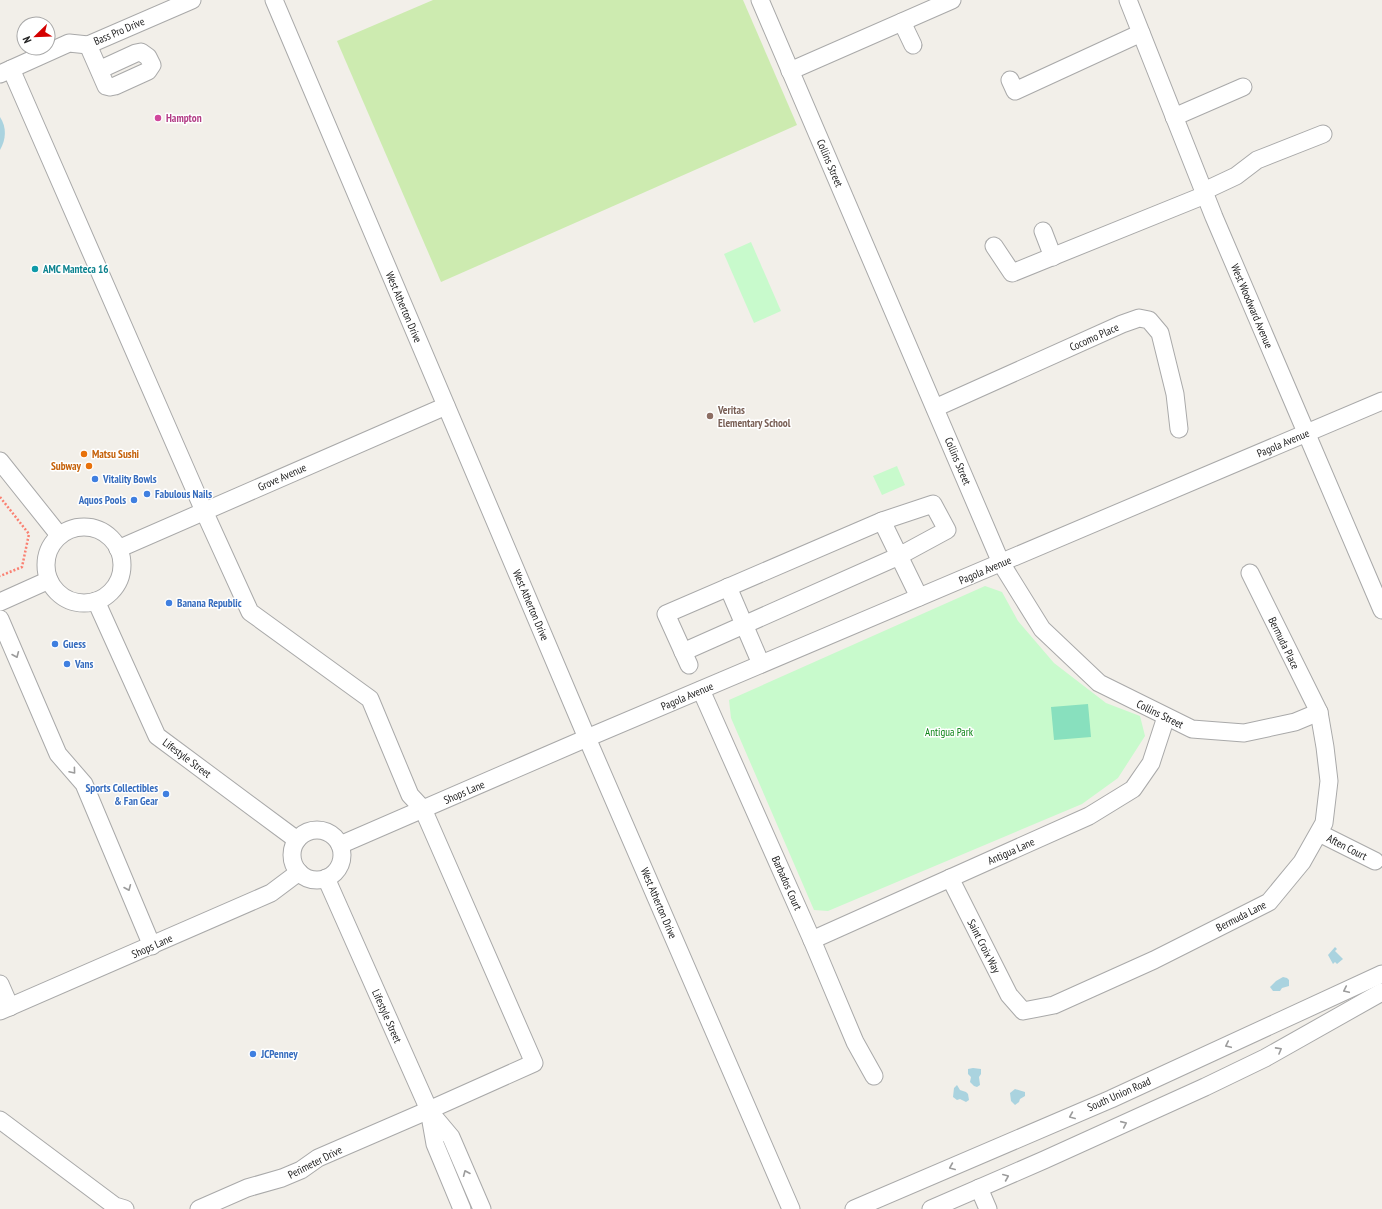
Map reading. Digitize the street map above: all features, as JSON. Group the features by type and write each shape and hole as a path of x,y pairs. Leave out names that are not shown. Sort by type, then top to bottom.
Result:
{"street":[{"name":"Bass Pro Drive","path":"6,71 69,44 88,44 192,0"},
{"name":"West Atherton Drive","path":"274,0 587,738 791,1209"},
{"name":"Collins Street","path":"760,0 1002,562 1042,629 1099,683 1192,729 1244,733 1295,722 1318,712"},
{"path":"790,71 952,0"},
{"name":"West Woodward Avenue","path":"1128,0 1204,193 1382,610"},
{"path":"902,22 913,45"},
{"path":"1010,80 1015,91 1141,33"},
{"path":"88,44 99,70"},
{"path":"6,71 250,612 370,699 410,795 423,809"},
{"path":"1174,118 1243,87"},
{"path":"994,246 1012,273 1204,193 1236,176 1257,160 1323,134"},
{"path":"1043,231 1052,257"},
{"name":"Cocomo Place","path":"935,408 1122,324 1139,318 1149,320 1160,333 1176,394 1179,429"},
{"name":"Pagola Avenue","path":"587,738 1382,400"},
{"name":"Grove Avenue","path":"118,549 446,406"},
{"path":"0,461 59,535"},
{"path":"933,504 947,530 899,556 744,625 686,659 666,614 882,521 933,504"},
{"path":"882,521 919,598"},
{"path":"76,527 90,527 99,530 110,538 118,549 121,556 122,569 118,582 108,595 96,601 80,603 67,599 56,591 49,580 46,572 46,559 51,545 59,535 76,527"},
{"name":"Bermuda Place","path":"1250,573 1318,712"},
{"path":"0,602 49,580"},
{"path":"728,587 761,664"},
{"name":"Lifestyle Street","path":"96,601 157,736 297,840"},
{"path":"0,620 58,754 84,784 152,946"},
{"name":"Barbados Court","path":"701,690 812,940 855,1042 874,1076"},
{"name":"Bermuda Lane","path":"1023,1011 1054,1005 1154,960 1269,902 1302,862 1324,823 1329,781 1325,747 1318,712"},
{"name":"Antigua Lane","path":"812,940 1105,808 1133,789 1151,763 1166,717"},
{"name":"Shops Lane","path":"340,845 587,738"},
{"name":"Perimeter Drive","path":"199,1209 247,1188 282,1178 301,1170 318,1158 534,1063 423,809"},
{"path":"321,830 328,832 340,845 342,859 335,873 326,878 314,880 306,878 299,872 292,860 292,852 297,840 305,832 321,830"},
{"name":"Aften Court","path":"1319,833 1375,861"},
{"name":"Shops Lane","path":"5,1009 271,894 299,872"},
{"name":"Lifestyle Street","path":"326,878 429,1110 435,1144 462,1209"},
{"name":"Saint Croix Way","path":"950,878 1009,995 1023,1011"},
{"name":"South Union Road","path":"854,1209 1111,1099 1382,974"},
{"path":"0,984 5,1009"},
{"path":"931,1209 1212,1084 1265,1058 1382,992"},
{"name":"Lifestyle Street","path":"429,1110 451,1137 482,1209"},
{"path":"0,1120 115,1206 125,1209"},
{"path":"979,1188 988,1209"}],"path":[{"path":"0,497 29,534 22,567 0,576"}],"green space":[{"path":"433,0 743,0 797,125 441,282 337,41"},
{"path":"751,242 781,311 754,323 724,254"},
{"path":"897,466 905,485 882,495 873,476"},
{"name":"Antigua Park","path":"985,586 1002,592 1018,621 1054,663 1106,703 1140,716 1145,736 1118,778 1082,804 828,911 814,910 731,718 729,700"},
{"path":"1088,704 1091,737 1054,740 1051,707"}],"water":[{"path":"0,117 4,125 5,134 4,142 0,150"},
{"path":"1335,947 1337,949 1335,951 1343,959 1337,964 1335,962 1333,964 1328,955"},
{"path":"1283,977 1289,980 1289,986 1282,988 1280,991 1273,991 1270,987"},
{"path":"968,1069 981,1069 981,1074 979,1077 980,1085 977,1087 970,1082 971,1077 968,1074"},
{"path":"957,1085 960,1090 968,1094 969,1100 966,1102 960,1099 957,1100 953,1097 954,1088"},
{"path":"1015,1089 1025,1092 1025,1096 1015,1105 1011,1101 1010,1093"}],"place":[{"name":"Hampton","path":"158,118"},
{"name":"AMC Manteca 16","path":"35,269"},
{"name":"Veritas Elementary School","path":"710,416"},
{"name":"Matsu Sushi","path":"84,454"},
{"name":"Subway","path":"89,466"},
{"name":"Vitality Bowls","path":"95,479"},
{"name":"Fabulous Nails","path":"147,494"},
{"name":"Aquos Pools","path":"134,500"},
{"name":"Banana Republic","path":"169,603"},
{"name":"Guess","path":"55,644"},
{"name":"Vans","path":"67,664"},
{"name":"Sports Collectibles & Fan Gear","path":"166,794"},
{"name":"JCPenney","path":"253,1054"}]}
